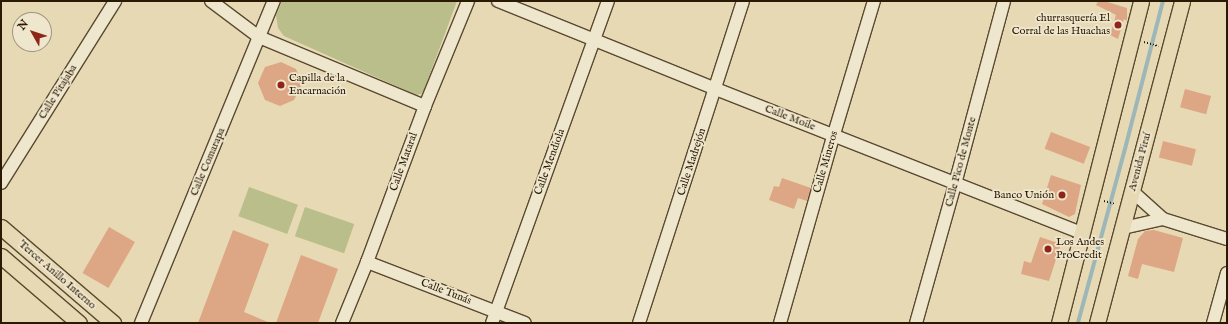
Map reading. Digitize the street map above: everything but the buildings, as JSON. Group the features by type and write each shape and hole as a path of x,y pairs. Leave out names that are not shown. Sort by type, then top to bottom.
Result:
{"main road":[{"name":"Avenida Piraí","path":"1096,322 1133,192 1182,1"},
{"path":"1064,319 1082,233 1140,2"},
{"name":"Tercer Anillo Interno","path":"1,227 113,323"},
{"path":"1,236 24,247"},
{"name":"Tercer Anillo Interno","path":"1,256 79,322"}],"street":[{"name":"Calle Pitajaba","path":"1,183 115,1"},
{"path":"211,1 259,37 425,106"},
{"name":"Calle Comarapa","path":"141,323 274,1"},
{"name":"Calle Mataral","path":"342,323 367,262 425,106 468,1"},
{"name":"Calle Moile","path":"498,1 716,89 834,134 955,184 1082,233"},
{"name":"Calle Mendiola","path":"494,317 608,1"},
{"name":"Calle Madrejón","path":"639,323 716,89 743,1"},
{"name":"Calle Mineros","path":"780,323 874,1"},
{"name":"Calle Pico de Monte","path":"916,323 1004,1"},
{"path":"1133,192 1163,219 1227,239"},
{"path":"1122,228 1163,219"},
{"name":"Calle Tunás","path":"367,262 494,317 525,323"},
{"path":"1214,323 1227,273"}],"path":[{"path":"1142,42 1161,47"},
{"path":"1106,202 1117,204"}],"green space":[{"path":"282,1 457,1 424,90 421,94 416,95 284,36 278,28 276,15"},
{"path":"249,187 298,205 287,234 238,216"},
{"path":"305,207 354,224 344,253 295,236"}],"waterway":[{"path":"1078,323 1163,1"}],"place":[{"name":"churrasquería El Corral de las Huachas","path":"1118,25"},
{"name":"Capilla de la Encarnación","path":"281,85"},
{"name":"Banco Unión","path":"1062,195"},
{"name":"Los Andes ProCredit","path":"1048,249"}]}
